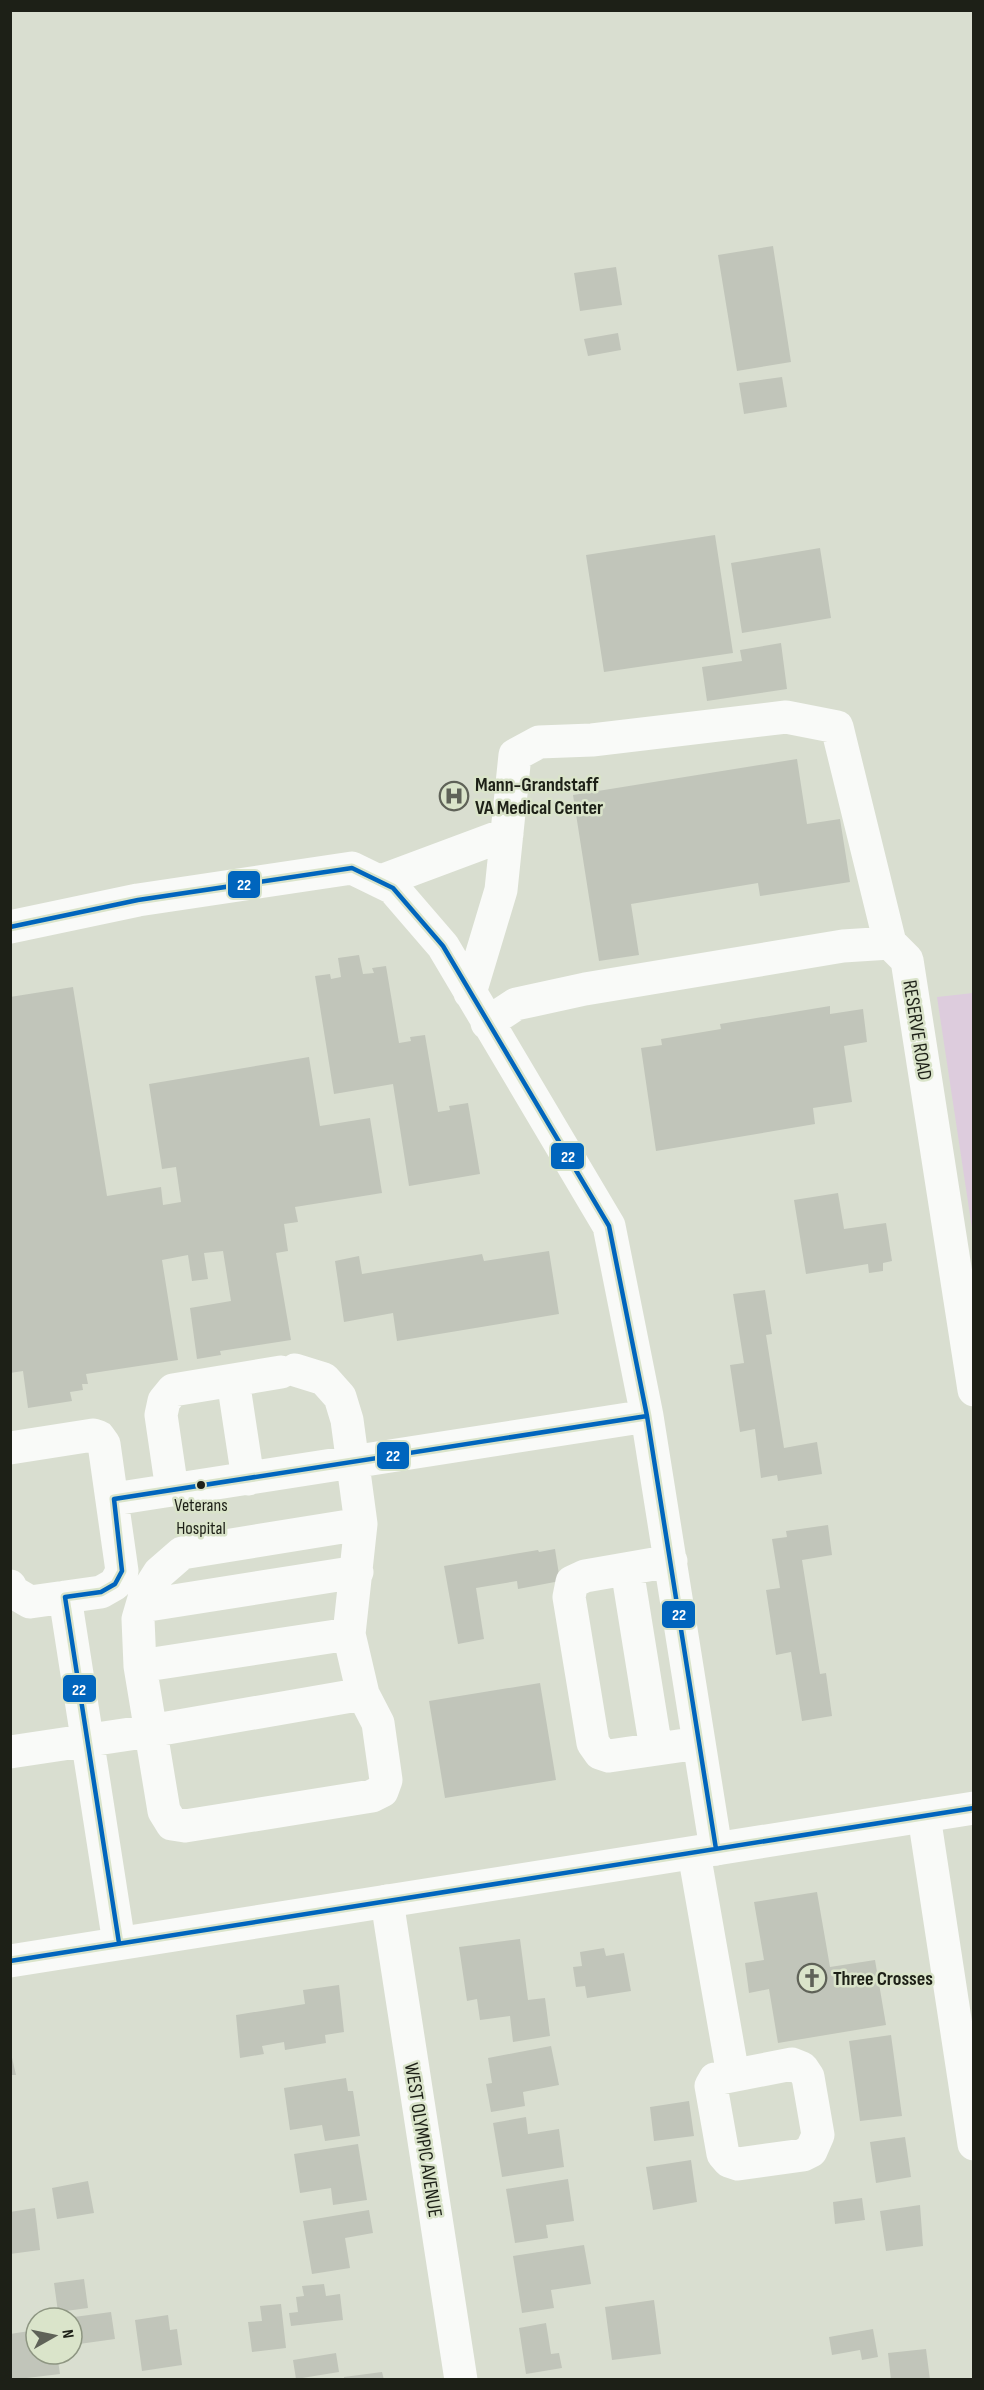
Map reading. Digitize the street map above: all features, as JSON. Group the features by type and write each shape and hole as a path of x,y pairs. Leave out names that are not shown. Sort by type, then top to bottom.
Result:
{"street":[{"path":"470,993 501,890 515,755 539,741 615,738 786,717 837,728 890,943 843,946 585,989 516,1004 487,1023"},
{"path":"381,881 507,834"},
{"path":"10,927 138,900 352,868 393,888 436,938 609,1226 647,1416 699,1743 705,1851 733,2075"},
{"name":"RESERVE ROAD","path":"890,943 907,960 974,1390"},
{"path":"172,1490 161,1415 164,1401 174,1390 288,1371 324,1379 340,1397 347,1420 362,1524 349,1634 363,1694 378,1723 386,1780 382,1791 372,1796 185,1826 172,1824 164,1811 137,1643 138,1619 145,1595 159,1573 182,1553 362,1524"},
{"path":"233,1380 248,1479"},
{"path":"114,1499 647,1416"},
{"path":"10,1448 93,1435 99,1437 104,1444 114,1499 122,1571 115,1584 101,1592 30,1602 11,1590"},
{"path":"671,1562 585,1576 572,1582 569,1596 593,1743 600,1753 609,1756 699,1743"},
{"path":"627,1569 656,1749"},
{"path":"142,1606 357,1572"},
{"path":"65,1597 119,1943"},
{"path":"140,1666 349,1634"},
{"path":"10,1752 86,1742 363,1694"},
{"path":"10,1961 974,1808"},
{"path":"924,1816 974,2144"},
{"name":"WEST OLYMPIC AVENUE","path":"387,1900 461,2379"}],"shaded area":[{"path":"974,993 973,1235 937,997"}],"building":[{"path":"773,246 791,362 737,371 718,255"},
{"path":"616,267 622,305 580,311 574,273"},
{"path":"618,333 621,350 588,356 584,339"},
{"path":"782,377 787,407 744,414 739,383"},
{"path":"715,535 733,653 604,672 586,555"},
{"path":"820,548 831,618 742,633 731,563"},
{"path":"781,643 787,689 707,701 702,667 742,661 740,650"},
{"path":"797,759 807,824 840,819 850,882 760,896 758,883 631,904 639,955 599,961 573,795"},
{"path":"359,955 363,974 374,973 372,968 386,966 399,1043 411,1041 410,1037 425,1035 438,1112 450,1110 449,1106 468,1103 480,1174 409,1186 393,1084 334,1094 315,976 330,974 331,979 341,977 338,958"},
{"path":"73,987 107,1196 161,1187 163,1205 181,1202 176,1167 162,1169 149,1084 309,1057 320,1126 370,1118 382,1193 295,1207 298,1222 284,1224 288,1251 276,1253 291,1340 220,1351 221,1355 197,1359 190,1308 231,1301 223,1251 204,1253 208,1279 192,1281 188,1255 162,1260 178,1360 86,1374 88,1384 82,1384 83,1390 70,1392 72,1401 28,1408 23,1371 10,1373 10,997"},
{"path":"830,1006 830,1014 863,1009 867,1042 844,1046 852,1102 813,1108 815,1124 656,1151 641,1048 662,1045 661,1039 721,1029 720,1024"},
{"path":"838,1193 844,1229 886,1223 892,1261 883,1263 883,1271 869,1273 868,1264 806,1274 794,1200"},
{"path":"549,1251 559,1314 397,1341 393,1313 344,1322 335,1261 359,1256 362,1274 482,1254 484,1261"},
{"path":"765,1290 772,1334 766,1335 784,1448 817,1442 822,1474 778,1481 777,1475 761,1478 755,1429 740,1432 730,1365 744,1363 733,1294"},
{"path":"828,1525 832,1555 802,1560 820,1674 826,1673 832,1716 802,1721 791,1652 776,1655 766,1590 780,1588 772,1539 787,1537 786,1531"},
{"path":"555,1549 560,1581 518,1589 517,1581 476,1588 484,1639 458,1644 444,1566"},
{"path":"540,1683 556,1780 445,1798 429,1701"},
{"name":"Three Crosses","path":"817,1892 830,1967 875,1960 886,2025 778,2043 769,1989 749,1993 745,1963 764,1960 754,1902"},
{"path":"520,1939 528,2000 545,1998 550,2036 513,2042 510,2016 480,2020 477,1999 467,2001 459,1947"},
{"path":"604,1948 606,1956 624,1953 631,1991 587,1998 585,1986 576,1987 573,1967 582,1966 580,1952"},
{"path":"339,1985 344,2032 325,2035 326,2043 285,2050 284,2042 262,2046 264,2054 240,2058 236,2015 305,2004 303,1990"},
{"path":"891,2035 902,2116 860,2121 849,2041"},
{"path":"551,2046 559,2085 523,2092 525,2106 491,2112 486,2084 492,2083 488,2058"},
{"path":"10,2049 16,2075 10,2075"},
{"path":"346,2078 348,2091 353,2091 360,2136 325,2141 322,2125 290,2130 284,2088"},
{"path":"689,2101 694,2136 654,2141 650,2107"},
{"path":"526,2117 528,2134 559,2129 564,2167 502,2177 493,2123"},
{"path":"905,2137 911,2177 876,2183 870,2142"},
{"path":"358,2144 367,2200 333,2205 331,2188 300,2193 294,2154"},
{"path":"691,2160 697,2202 653,2210 646,2167"},
{"path":"568,2179 574,2221 546,2225 548,2238 515,2243 506,2189"},
{"path":"88,2181 94,2213 57,2219 52,2188"},
{"path":"862,2198 865,2220 835,2224 833,2202"},
{"path":"920,2205 923,2246 886,2251 880,2211"},
{"path":"35,2208 40,2250 10,2254 10,2212"},
{"path":"369,2210 373,2233 345,2238 350,2268 312,2274 303,2221"},
{"path":"584,2245 591,2284 551,2290 554,2308 522,2313 513,2256"},
{"path":"84,2279 88,2308 57,2306 54,2283"},
{"path":"324,2284 326,2296 340,2294 343,2320 291,2326 289,2313 298,2312 296,2297 304,2296 302,2286"},
{"path":"654,2300 661,2354 612,2360 605,2307"},
{"path":"281,2304 286,2348 252,2352 248,2322 262,2321 260,2306"},
{"path":"111,2312 115,2339 84,2343 84,2316"},
{"path":"168,2315 170,2330 177,2329 182,2365 142,2371 135,2320"},
{"path":"546,2323 551,2354 559,2353 562,2368 526,2374 519,2328"},
{"path":"873,2329 878,2357 862,2360 860,2350 832,2355 829,2337"},
{"path":"24,2332 24,2366 59,2366 60,2374 10,2380 10,2334"},
{"path":"926,2349 930,2380 891,2380 888,2353"},
{"path":"336,2353 339,2372 296,2379 293,2360"},
{"path":"382,2372 384,2380 344,2380 344,2377"}],"transit line":[{"name":"22","path":"10,927 138,900 352,868 393,888 443,946 609,1226 647,1416 716,1849"},
{"name":"22","path":"119,1943 65,1597 101,1592 115,1584 122,1571 114,1499 647,1416"},
{"name":"22","path":"10,1961 974,1808"}],"place":[{"name":"Mann-Grandstaff VA Medical Center","path":"454,796"},
{"name":"Veterans Hospital","path":"201,1485"},
{"name":"Three Crosses","path":"812,1978"}]}
